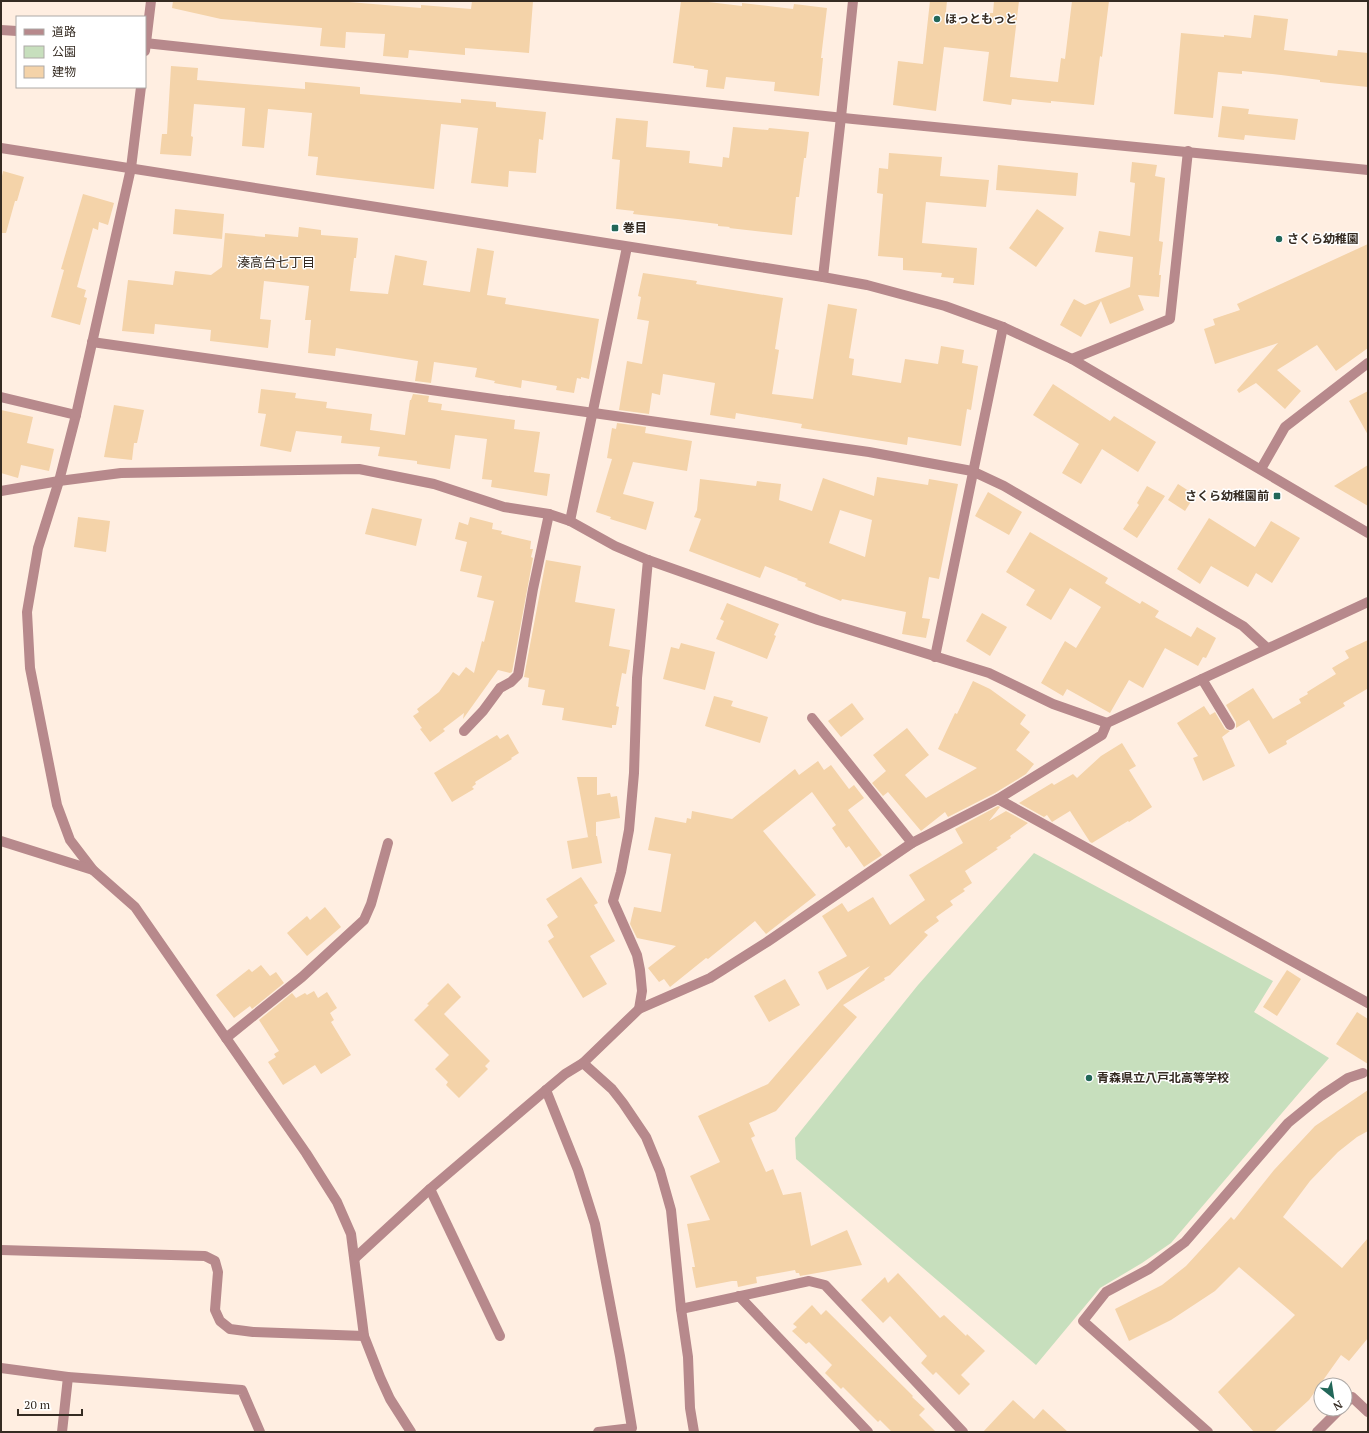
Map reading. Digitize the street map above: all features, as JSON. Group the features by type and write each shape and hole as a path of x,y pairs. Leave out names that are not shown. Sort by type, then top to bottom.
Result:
{"street":[{"path":"146,38 151,1"},
{"path":"823,277 853,1"},
{"path":"1,30 16,31"},
{"path":"146,46 1368,170"},
{"path":"141,88 131,168 76,415 59,481 38,548 27,612 30,668 57,805 70,840 93,870 135,906 306,1153 337,1202 351,1234 364,1336 390,1399 411,1432"},
{"path":"1,148 823,277 867,285 945,306 1003,328 1072,359 1368,533"},
{"path":"1072,359 1170,319 1188,151"},
{"path":"570,520 591,413 627,247"},
{"path":"935,657 972,471 1003,328"},
{"path":"92,342 869,452 972,471 1004,486 1243,626 1267,648"},
{"path":"1261,469 1285,427 1368,363"},
{"path":"1,397 76,415"},
{"path":"1,491 59,481 120,473 359,469 434,484 504,507 548,514 570,520 615,546 648,560 818,620 989,673 1053,704 1107,723"},
{"path":"464,731 483,711 500,688 511,682 518,675 548,514"},
{"path":"639,1009 642,991 637,956 613,901 621,872 629,830 634,773 637,678 648,560"},
{"path":"355,1258 430,1189 565,1074 583,1063 639,1009 689,988 722,970 767,942 912,843 998,799 1102,735 1107,723 1368,602"},
{"path":"1202,679 1230,725"},
{"path":"812,718 912,843"},
{"path":"998,799 1368,1003"},
{"path":"1,842 93,870"},
{"path":"226,1038 302,977 364,920 371,904 388,843"},
{"path":"583,1063 612,1089 623,1102 646,1136 660,1171 671,1210 681,1310 688,1357 690,1408 694,1432"},
{"path":"1208,1432 1083,1321 1106,1292 1149,1269 1185,1242 1288,1123 1321,1096 1348,1078 1363,1073"},
{"path":"546,1090 578,1170 595,1224 632,1428 598,1432"},
{"path":"430,1189 500,1336"},
{"path":"1,1250 205,1256 215,1261 218,1272 215,1310 220,1321 230,1329 253,1332 364,1336"},
{"path":"681,1310 810,1281 825,1284 963,1432"},
{"path":"739,1296 868,1432"},
{"path":"1,1368 68,1377 242,1390 257,1431"},
{"path":"62,1432 68,1377"},
{"path":"1353,1398 1368,1412"},
{"path":"1318,1432 1332,1417"}],"green space":[{"path":"1034,853 1273,981 1254,1012 1329,1058 1171,1243 1142,1263 1100,1288 1036,1365 796,1159 795,1138 918,985"}],"building":[{"path":"173,1 349,1 421,8 421,5 471,9 472,1 533,1 529,53 465,48 465,55 409,50 408,58 383,56 385,34 346,32 345,48 320,46 322,28 221,19 172,8"},
{"path":"681,1 700,1 742,6 742,3 793,9 794,4 827,8 821,58 823,58 819,96 774,91 775,82 726,77 724,89 706,87 708,70 673,63"},
{"path":"930,1 947,1 945,21 988,25 990,13 993,13 994,1 1019,1 1010,77 1058,82 1061,58 1065,59 1072,1 1109,1 1094,105 1012,99 1011,105 983,101 989,52 944,47 936,111 893,105 898,61 923,64"},
{"path":"1254,15 1288,19 1284,50 1337,56 1338,50 1368,53 1368,87 1242,71 1242,74 1218,72 1213,118 1174,114 1181,33 1251,38"},
{"path":"171,66 198,68 197,80 305,89 305,82 360,87 360,94 461,103 461,99 496,102 496,107 546,112 543,140 539,139 536,173 509,171 508,187 471,183 478,128 441,124 434,189 316,175 318,157 308,156 312,113 268,109 264,148 242,146 245,108 194,104 191,156 160,154 162,134 167,134"},
{"path":"1222,106 1249,109 1248,114 1298,119 1295,140 1245,135 1244,140 1218,137"},
{"path":"616,118 648,121 646,147 690,151 689,163 722,167 723,157 729,158 733,127 768,130 769,128 809,132 799,197 796,197 792,235 729,228 730,227 718,226 718,224 633,214 634,211 616,209 620,160 612,159"},
{"path":"889,153 942,157 940,176 989,180 986,207 926,202 922,243 977,248 974,285 953,283 954,278 941,277 942,273 903,270 903,258 878,256 883,194 877,193 879,168 888,169"},
{"path":"1132,162 1157,165 1155,176 1165,178 1159,241 1163,242 1159,275 1161,275 1159,297 1138,295 1144,310 1110,324 1101,301 1081,337 1060,325 1074,299 1085,305 1130,287 1133,257 1095,252 1099,231 1130,236 1135,183 1130,182"},
{"path":"998,165 1078,173 1076,196 996,190"},
{"path":"3,171 24,177 17,201 15,201 6,233 1,233 1,181"},
{"path":"83,194 114,203 108,225 99,222 98,230 93,228 77,287 86,290 84,297 87,298 80,325 51,317 64,270 61,269"},
{"path":"175,209 224,214 222,239 173,234"},
{"path":"1037,209 1064,228 1036,267 1009,248"},
{"path":"299,227 321,230 321,235 358,238 350,291 388,294 395,255 427,261 423,285 470,292 477,248 494,251 487,295 506,298 505,304 599,319 589,379 581,377 581,379 577,378 574,393 556,390 557,386 522,380 521,388 494,383 495,381 475,377 477,368 434,362 431,383 415,381 418,361 336,348 335,356 308,353 311,320 305,320 309,286 264,281 260,319 271,320 268,348 210,341 211,330 155,324 154,334 122,331 128,280 173,285 175,271 211,275 222,267 225,233 265,237 265,234 298,237"},
{"path":"1368,244 1368,348 1336,371 1317,345 1277,370 1301,391 1285,409 1256,383 1239,393 1237,390 1278,343 1215,364 1204,329 1215,325 1213,319 1240,310 1237,304"},
{"path":"643,273 697,281 696,284 783,298 775,349 779,350 772,394 813,399 828,304 857,309 849,358 854,359 852,375 901,383 905,359 938,364 941,346 964,350 962,363 978,366 971,410 967,409 961,446 908,437 907,445 801,428 802,424 736,413 735,419 710,415 715,383 663,374 660,395 652,393 649,414 619,410 627,361 642,364 649,321 637,319 641,297 638,296"},
{"path":"1053,384 1110,421 1114,416 1156,442 1138,472 1102,449 1081,484 1062,473 1079,444 1033,415"},
{"path":"261,389 296,393 295,398 327,402 326,408 372,414 370,430 405,435 410,400 413,394 429,396 428,402 442,404 441,410 515,420 514,429 540,432 534,472 550,474 547,496 491,487 492,480 482,479 487,439 455,435 450,469 417,464 417,461 378,456 380,447 341,443 342,436 296,431 291,452 260,446 266,414 258,413"},
{"path":"1368,391 1368,435 1349,401"},
{"path":"114,405 144,410 137,443 134,443 132,460 104,457"},
{"path":"1,410 33,417 27,443 54,449 49,471 21,465 18,478 1,473"},
{"path":"617,423 646,427 645,433 692,441 687,471 633,462 623,494 654,502 646,530 610,519 611,517 596,512 612,459 607,458 612,428 616,429"},
{"path":"1368,465 1368,506 1334,486"},
{"path":"877,477 928,485 929,479 958,484 939,579 929,577 922,618 930,619 926,638 902,634 906,612 842,599 841,601 805,586 806,583 797,580 798,579 765,566 760,578 689,551 701,519 694,517 697,510 700,479 756,486 757,481 781,484 779,500 812,511 823,478 874,496","holes":["840,510 872,520 865,557 829,543"]},
{"path":"1178,484 1195,495 1185,511 1168,500"},
{"path":"1147,486 1165,496 1137,538 1123,529 1139,505 1137,503"},
{"path":"988,492 1022,512 1009,535 975,516"},
{"path":"372,508 422,519 416,546 365,534"},
{"path":"78,517 110,521 106,552 74,547"},
{"path":"470,517 493,523 492,529 502,531 501,534 531,541 530,549 533,549 531,557 533,558 512,672 510,673 498,670 463,719 464,713 443,729 445,731 430,742 420,729 422,728 413,716 419,712 417,709 439,692 453,672 459,676 466,667 474,673 482,641 484,642 494,601 477,597 482,576 460,571 467,542 455,539 459,522 468,525"},
{"path":"1209,518 1255,547 1271,521 1300,538 1272,583 1256,573 1248,587 1211,566 1200,584 1177,569"},
{"path":"1030,532 1108,578 1105,583 1140,604 1142,601 1159,611 1155,617 1191,637 1197,627 1216,638 1206,658 1203,657 1198,666 1165,648 1143,688 1129,680 1110,713 1067,689 1063,696 1041,683 1065,641 1076,648 1101,607 1070,588 1051,620 1026,605 1035,590 1006,572"},
{"path":"546,560 581,566 575,602 615,609 609,646 630,650 626,674 622,673 616,706 619,707 616,725 612,725 612,728 562,720 564,708 542,705 545,690 528,687 529,678 524,677"},
{"path":"727,603 779,624 767,659 716,639 724,621 720,619"},
{"path":"982,613 1007,627 990,656 966,641"},
{"path":"1368,640 1368,692 1367,689 1343,703 1345,706 1286,741 1287,744 1269,754 1249,720 1236,728 1236,722 1226,705 1253,688 1273,719 1301,703 1299,699 1308,694 1307,692 1336,674 1332,668 1349,658 1345,651"},
{"path":"681,643 715,652 705,690 663,679 671,647 679,649"},
{"path":"973,681 990,689 1026,715 1020,724 1030,732 1016,750 1034,764 1026,774 995,793 948,817 945,812 921,831 888,792 883,796 872,783 886,771 873,755 907,728 929,755 905,775 926,798 977,768 938,749 955,713 957,714"},
{"path":"714,696 733,701 731,706 768,717 760,743 705,726"},
{"path":"852,703 864,719 841,737 828,721"},
{"path":"1204,706 1210,715 1215,712 1225,729 1230,731 1222,737 1235,766 1203,781 1193,758 1198,756 1177,723"},
{"path":"508,734 519,753 475,782 476,784 472,787 474,789 452,802 434,773 497,735 500,739"},
{"path":"1122,743 1136,766 1129,770 1152,807 1129,822 1128,821 1092,843 1070,811 1052,822 1047,815 1044,817 1019,803 1052,783 1054,785 1073,774 1077,778 1101,756"},
{"path":"818,761 824,770 831,765 849,789 854,785 864,798 848,810 882,855 864,867 849,846 846,848 832,828 836,825 812,792 763,831 816,895 766,934 755,921 670,987 664,979 659,982 648,968 676,946 637,938 630,924 634,907 661,912 671,854 648,850 655,817 686,823 687,818 691,819 692,811 732,819 795,769 799,775"},
{"path":"577,777 597,777 597,795 610,793 611,797 617,796 620,818 596,822 596,836 602,863 572,869 567,841 589,837"},
{"path":"998,806 1000,807 989,821 1006,811 1028,823 1010,836 1011,838 996,848 998,849 965,871 972,883 963,889 965,891 950,901 953,905 936,917 939,921 924,932 928,935 890,975 884,978 885,980 843,1005 857,1017 776,1111 749,1123 755,1136 751,1138 766,1172 773,1169 783,1195 801,1192 811,1246 847,1230 862,1265 800,1276 795,1270 756,1277 757,1283 738,1287 737,1281 732,1281 696,1288 692,1267 695,1267 687,1224 710,1220 690,1176 720,1162 698,1116 768,1084 870,966 827,990 818,972 847,956 822,916 842,903 848,912 873,897 890,925 925,900 909,875 963,843 955,829"},
{"path":"581,877 598,903 594,905 615,941 590,956 607,984 583,998 548,941 554,937 547,925 558,917 546,899"},
{"path":"325,907 341,927 307,956 287,933 307,916 310,920"},
{"path":"261,965 270,976 276,972 284,983 252,1009 250,1006 234,1018 216,995 249,969 252,972"},
{"path":"1287,970 1301,979 1277,1016 1263,1007"},
{"path":"785,979 800,1005 769,1022 754,996"},
{"path":"448,983 461,997 444,1014 490,1061 485,1066 488,1069 459,1098 446,1085 448,1082 435,1069 449,1055 414,1020 429,1005 427,1004"},
{"path":"314,991 318,998 327,992 337,1008 330,1013 334,1020 331,1022 351,1055 321,1074 315,1065 283,1085 268,1062 276,1057 274,1054 279,1051 259,1020 292,993 296,998 305,993 307,995"},
{"path":"1357,1012 1368,1019 1368,1064 1336,1044"},
{"path":"1368,1090 1368,1131 1357,1137 1338,1152 1310,1181 1283,1217 1342,1268 1368,1238 1368,1338 1349,1361 1341,1355 1325,1377 1313,1377 1313,1394 1309,1400 1274,1432 1254,1432 1218,1392 1295,1315 1239,1267 1215,1291 1171,1320 1129,1341 1115,1309 1162,1285 1186,1266 1231,1217 1234,1220 1274,1170 1315,1126"},
{"path":"898,1273 940,1318 944,1315 966,1336 967,1334 985,1351 961,1375 970,1384 959,1395 936,1372 933,1375 921,1363 927,1356 890,1316 883,1323 861,1300 885,1277 888,1283"},
{"path":"812,1305 821,1315 826,1310 913,1396 912,1397 925,1409 919,1415 936,1432 892,1432 880,1420 878,1422 843,1387 841,1389 825,1373 832,1365 809,1342 806,1344 792,1331 797,1327 793,1324"},
{"path":"1013,1400 1034,1419 1043,1409 1068,1432 983,1432"}],"place":[{"name":"ほっともっと","path":"937,19"},
{"name":"巻目","path":"615,228"},
{"name":"さくら幼稚園","path":"1279,239"},
{"name":"さくら幼稚園前","path":"1277,496"},
{"name":"青森県立八戸北高等学校","path":"1089,1078"}],"district":[{"name":"湊高台七丁目","path":"276,262"}]}
